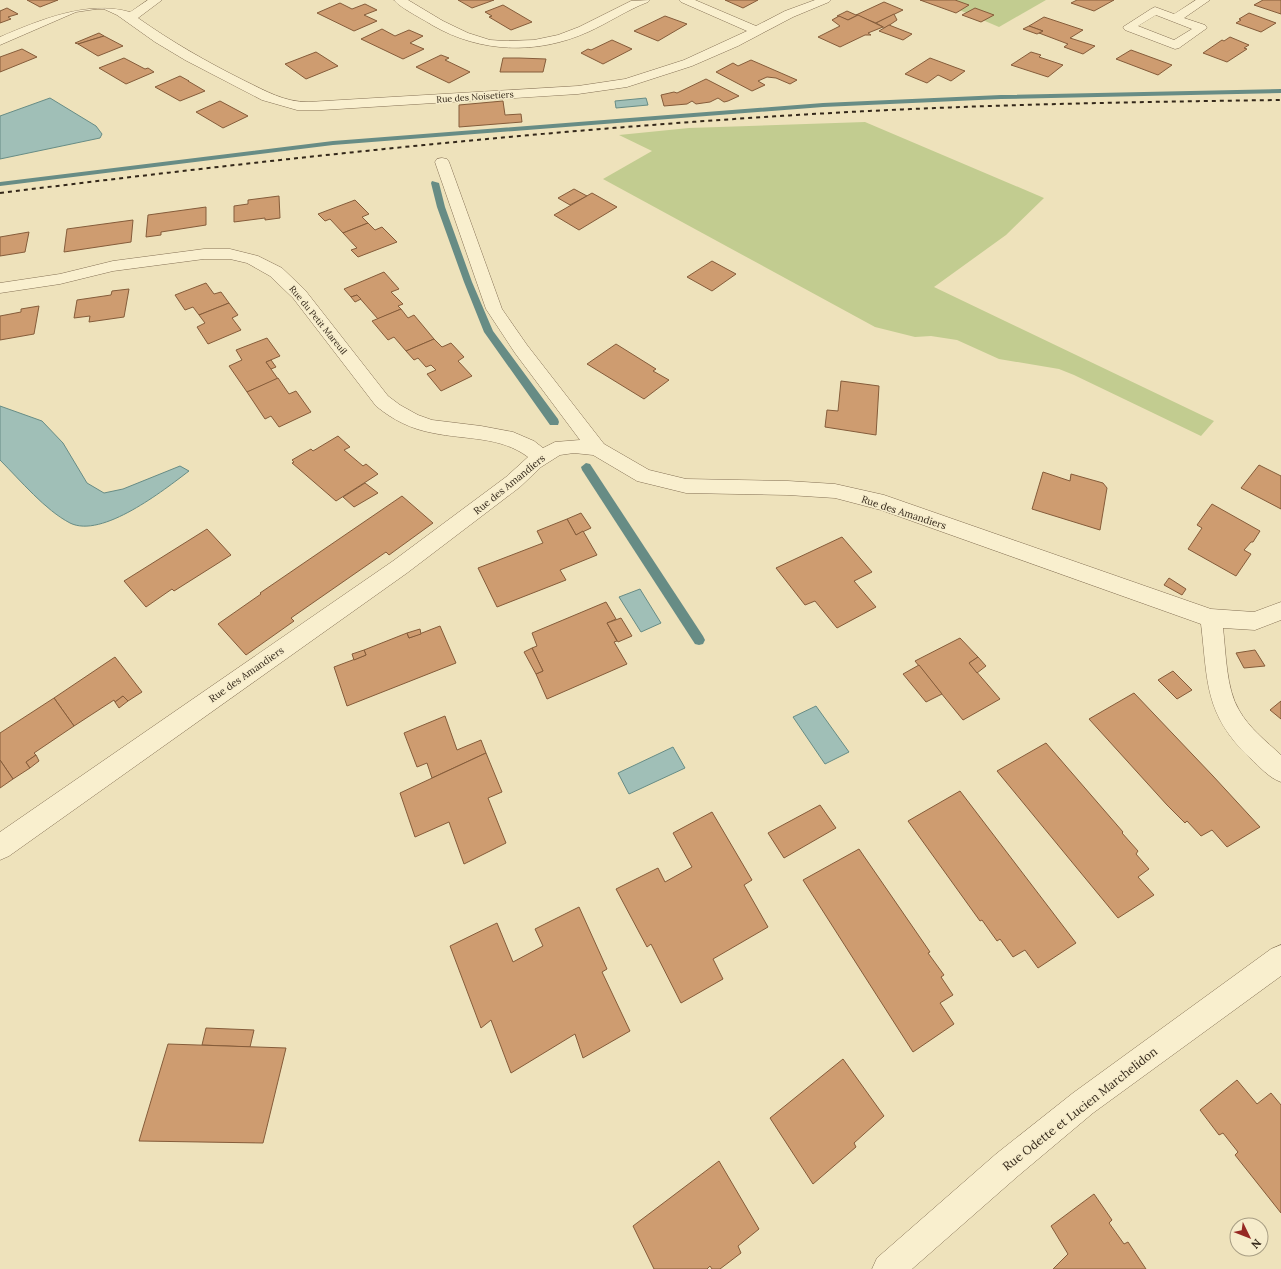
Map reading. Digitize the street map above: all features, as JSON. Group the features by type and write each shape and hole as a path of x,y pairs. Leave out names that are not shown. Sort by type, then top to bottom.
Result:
{"street":[{"path":"129,18 156,0"},
{"path":"400,0 465,36 482,41 509,44 534,43 565,36 644,0"},
{"path":"685,0 757,31"},
{"name":"Rue des Noisetiers","path":"0,41 18,34 41,22 83,7 97,5 113,7 162,41 207,68 274,100 294,106 305,106 515,94 611,86 639,80 688,63 757,31 789,14 825,0"},
{"path":"1175,18 1204,0"},
{"path":"1155,11 1175,18 1201,28 1175,45 1129,27 1155,11"},
{"path":"442,162 494,309 521,349 597,449"},
{"name":"Rue du Petit Mareuil","path":"0,288 60,279 113,266 204,254 230,254 252,259 276,272 299,294 378,396 392,409 416,422 442,428 510,437 531,447 542,457"},
{"name":"Rue des Amandiers","path":"0,847 400,567 502,490 542,457 562,447 585,446 597,449 644,476 671,484 708,487 788,488 835,491 884,503 1211,618 1256,621 1281,611"},
{"path":"1211,618 1221,695 1230,716 1241,732 1281,771"},
{"name":"Rue Odette et Lucien Marchelidon","path":"888,1269 1006,1165 1083,1103 1281,959"}],"green space":[{"path":"936,0 1046,0 999,27"},
{"path":"865,122 1044,198 1006,235 934,287 1214,421 1201,436 1059,369 999,359 957,340 931,336 915,337 875,327 603,179 652,151 619,135 689,128"}],"water":[{"path":"50,98 96,126 102,134 100,138 0,159 0,116"},
{"path":"646,98 648,105 616,108 615,101"},
{"path":"0,406 42,421 63,443 87,483 104,493 123,489 180,466 189,471 149,500 115,519 99,524 83,526 70,523 51,511 42,503 0,460"},
{"path":"640,589 661,623 641,632 619,597"},
{"path":"816,706 849,752 825,764 793,717"},
{"path":"673,747 685,768 629,794 618,773"}],"building":[{"path":"27,0 58,0 40,7"},
{"path":"458,0 494,0 472,8"},
{"path":"725,0 758,0 743,8"},
{"path":"920,0 955,0 969,5 956,13"},
{"path":"1077,0 1114,0 1094,11 1071,3"},
{"path":"1263,0 1281,0 1281,14 1254,5"},
{"path":"884,2 903,10 876,23 856,15"},
{"path":"340,3 352,9 365,4 377,10 364,15 377,21 354,31 317,13"},
{"path":"503,5 532,22 511,30 489,17 492,16 485,12"},
{"path":"7,8 18,14 8,17 11,19 0,23 0,11"},
{"path":"975,8 994,15 981,22 962,15"},
{"path":"847,11 858,15 848,20 837,16"},
{"path":"1249,13 1276,23 1261,32 1236,23 1241,20 1239,19"},
{"path":"894,14 897,20 885,28 876,23"},
{"path":"858,15 883,27 868,33 871,35 865,35 840,47 818,37 840,26 832,20 839,16 848,20"},
{"path":"665,16 687,24 658,41 634,31"},
{"path":"1044,17 1083,30 1070,38 1095,46 1083,54 1064,47 1068,44 1039,33 1043,31 1029,26"},
{"path":"889,25 912,34 903,40 879,31"},
{"path":"1029,26 1043,31 1037,34 1023,29"},
{"path":"382,29 395,36 409,30 423,36 410,43 424,49 403,59 361,39"},
{"path":"99,33 104,36 78,44 75,43"},
{"path":"104,36 123,46 98,56 78,44"},
{"path":"1230,37 1249,45 1244,48 1247,49 1227,62 1203,53 1222,40 1224,41"},
{"path":"612,40 632,49 603,64 581,53 588,49 591,50"},
{"path":"22,49 37,57 0,72 0,57"},
{"path":"1131,50 1172,65 1158,75 1116,59"},
{"path":"316,52 338,66 306,79 285,64"},
{"path":"1031,52 1041,55 1039,57 1063,65 1048,77 1011,65"},
{"path":"441,55 449,58 445,60 470,72 449,83 416,67"},
{"path":"124,58 154,72 126,84 99,68"},
{"path":"503,58 546,59 543,72 500,72"},
{"path":"930,58 965,71 951,81 938,75 927,83 905,74"},
{"path":"751,60 797,80 790,84 776,78 767,77 758,81 765,85 752,91 716,72 733,63 738,66"},
{"path":"180,76 205,91 180,101 155,87"},
{"path":"706,79 739,96 724,102 718,98 710,102 696,104 692,101 687,104 664,106 661,95 674,92 677,93"},
{"path":"220,101 248,116 223,128 196,112"},
{"path":"503,101 505,115 521,114 522,122 459,127 459,105"},
{"path":"574,189 587,196 570,205 558,198"},
{"path":"592,193 617,207 579,230 554,215"},
{"path":"279,196 280,218 265,220 265,218 234,222 234,206 248,204 248,200"},
{"path":"355,200 369,214 362,217 368,223 343,233 330,219 325,221 318,214"},
{"path":"206,207 206,225 161,232 161,235 146,237 148,215"},
{"path":"133,220 131,242 64,252 67,229"},
{"path":"368,223 375,230 382,227 397,242 358,257 351,250 357,248 343,233"},
{"path":"29,232 25,252 0,256 0,237"},
{"path":"712,261 736,274 712,291 687,277"},
{"path":"384,272 399,289 391,292 403,304 398,306 401,309 378,319 357,295 351,297 344,289"},
{"path":"206,283 214,294 221,292 229,303 199,315 193,307 185,310 175,295"},
{"path":"129,289 124,317 89,322 90,316 74,318 77,300 111,295 112,291"},
{"path":"357,295 361,299 355,302 351,297"},
{"path":"229,303 238,315 232,318 241,330 208,344 197,327 205,323 199,315"},
{"path":"39,306 34,334 0,340 0,316 21,312 21,309"},
{"path":"401,309 408,318 414,315 434,339 406,351 394,337 388,340 372,321"},
{"path":"267,338 280,356 266,362 278,379 247,392 229,366 242,360 236,350"},
{"path":"434,339 442,347 451,343 464,357 458,361 472,376 441,391 427,374 436,370 431,365 426,367 418,358 414,360 406,351"},
{"path":"616,344 656,369 653,371 669,380 644,399 587,364"},
{"path":"271,360 276,367 271,369 266,362"},
{"path":"278,378 289,394 296,391 311,412 279,427 271,416 265,419 247,392"},
{"path":"841,381 879,386 876,435 825,427 827,410 838,411"},
{"path":"338,436 350,447 344,450 363,466 366,464 378,474 336,501 292,463 294,462 292,460 311,449 313,451"},
{"path":"1259,465 1281,476 1281,509 1241,488"},
{"path":"1043,472 1070,481 1071,474 1103,483 1107,488 1100,530 1032,509"},
{"path":"365,483 378,493 354,507 343,497"},
{"path":"402,496 433,523 389,555 386,552 291,618 294,621 246,655 218,624 261,594 260,593"},
{"path":"1212,504 1260,531 1253,542 1251,542 1244,550 1251,554 1236,576 1188,549 1202,528 1197,525"},
{"path":"581,513 591,528 576,535 567,519"},
{"path":"567,519 576,535 583,531 597,555 560,570 566,580 497,607 478,568 543,543 537,531"},
{"path":"207,529 231,555 174,591 172,589 146,607 124,581"},
{"path":"842,537 872,572 854,581 876,607 837,628 815,601 805,605 776,568"},
{"path":"1169,578 1186,589 1182,595 1164,585"},
{"path":"606,602 616,619 607,623 617,641 614,642 627,664 547,699 536,674 543,671 532,648 537,646 532,633"},
{"path":"621,618 632,636 618,642 607,623"},
{"path":"440,626 456,663 347,706 334,667 366,655 364,650 407,633 409,638"},
{"path":"420,629 421,634 409,638 407,633"},
{"path":"960,638 978,657 969,663 1000,699 963,720 915,661"},
{"path":"532,648 543,671 536,674 524,652"},
{"path":"364,650 366,655 354,660 352,654"},
{"path":"1255,650 1265,666 1244,668 1236,653"},
{"path":"115,657 142,692 128,701 123,696 115,702 114,700 74,726 54,698"},
{"path":"978,657 986,666 977,673 969,663"},
{"path":"919,665 942,694 926,702 903,674"},
{"path":"1173,671 1192,690 1177,699 1158,680"},
{"path":"1134,693 1260,827 1227,847 1212,830 1201,836 1187,821 1185,823 1167,805 1089,719"},
{"path":"123,696 128,701 119,708 115,702"},
{"path":"54,698 74,726 34,753 36,755 26,762 30,768 13,779 0,760 0,733"},
{"path":"1281,701 1281,719 1270,710"},
{"path":"445,716 457,750 481,740 486,753 432,778 427,763 417,767 404,733"},
{"path":"1046,743 1123,832 1122,833 1138,851 1136,854 1149,869 1138,877 1154,895 1118,918 997,771"},
{"path":"486,753 502,792 488,798 506,843 464,864 449,822 415,837 400,793"},
{"path":"36,755 39,761 30,768 26,762"},
{"path":"0,760 13,779 0,788"},
{"path":"960,791 1076,943 1038,968 1025,950 1013,957 1000,939 997,941 982,920 980,921 908,821"},
{"path":"820,805 836,828 784,858 768,833"},
{"path":"712,812 752,880 744,885 768,927 713,959 723,979 681,1003 651,944 647,947 616,889 658,868 665,882 692,867 673,833"},
{"path":"859,849 930,952 928,953 944,975 941,977 953,995 940,1003 954,1024 913,1052 803,880"},
{"path":"579,907 607,969 602,972 630,1031 583,1058 575,1034 511,1073 491,1020 481,1028 450,946 497,923 513,962 543,946 535,929"},
{"path":"206,1028 254,1030 250,1047 202,1045"},
{"path":"168,1044 286,1048 263,1143 139,1141"},
{"path":"843,1059 884,1116 854,1143 856,1147 813,1184 770,1118"},
{"path":"1237,1080 1257,1104 1271,1093 1281,1105 1281,1213 1235,1155 1238,1152 1223,1133 1219,1135 1200,1110"},
{"path":"719,1161 759,1229 738,1246 741,1253 720,1269 712,1269 710,1266 707,1269 654,1269 633,1226"},
{"path":"1094,1194 1112,1220 1109,1223 1124,1244 1128,1242 1146,1269 1053,1269 1068,1254 1051,1226"}],"waterway":[{"path":"0,184 333,143 823,105 1001,97 1281,91"},
{"path":"435,183 441,207 468,282 489,332 554,422"},
{"path":"586,467 699,640"}],"railway":[{"path":"0,193 298,158 597,129 797,115 978,106 1281,100"}]}
